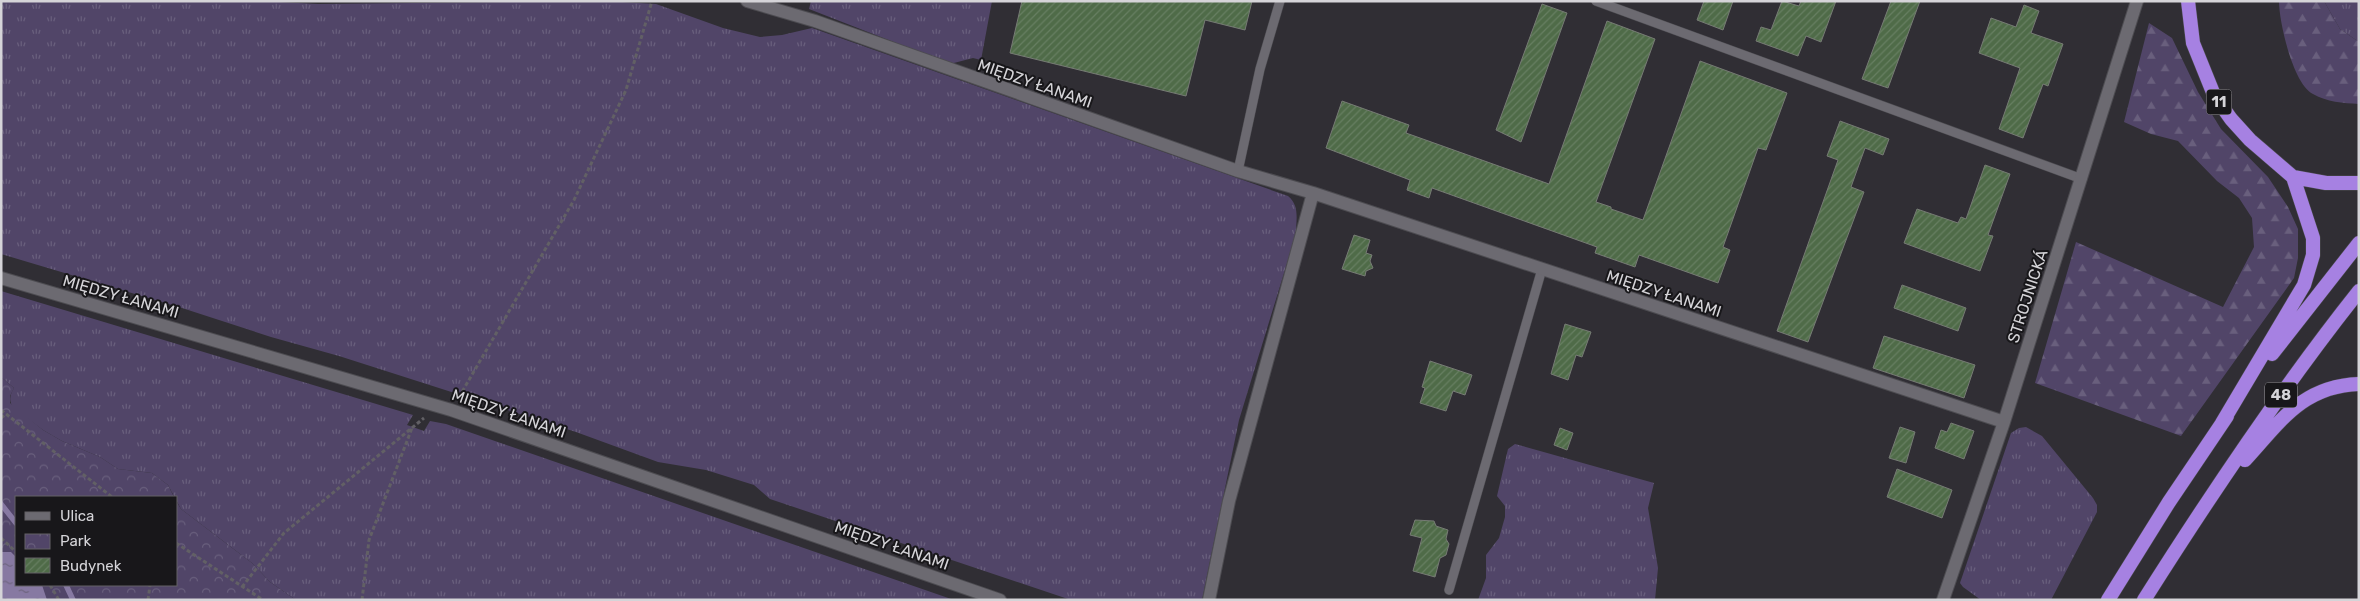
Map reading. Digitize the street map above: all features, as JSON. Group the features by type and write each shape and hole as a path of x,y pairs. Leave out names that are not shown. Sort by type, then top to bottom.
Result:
{"highway":[{"name":"11","path":"2188,1 2193,43 2214,95 2231,119 2244,133 2293,177"},
{"path":"2222,423 2304,285 2310,270 2313,238 2293,177 2326,183 2359,184"},
{"name":"48","path":"2108,600 2222,423 2278,346 2359,244"},
{"name":"48","path":"2144,600 2207,501 2281,395 2359,291"},
{"path":"2207,501 2297,404 2323,389 2359,384"}],"street":[{"name":"MIĘDZY ŁANAMI","path":"746,1 814,21 1238,171 1313,193 2004,422"},
{"name":"STROJNICKÁ","path":"1943,600 2004,422 2137,1"},
{"path":"1209,600 1229,502 1313,193"},
{"name":"MIĘDZY ŁANAMI","path":"1,278 451,410 1000,600"}],"lane":[{"path":"1238,171 1260,69 1280,1"},
{"path":"1596,1 2082,179"},
{"path":"1449,590 1542,269"}],"path":[{"path":"451,410 574,200 626,90 652,1"},
{"path":"242,587 284,533 438,406"},
{"path":"1,410 111,496"},
{"path":"1,418 6,414"},
{"path":"362,600 369,540 413,427"},
{"path":"1,538 15,551"},
{"path":"178,544 263,600"},
{"path":"51,586 58,600"},
{"path":"148,600 150,586"}],"green space":[{"path":"1,1 259,1 318,4 605,1 656,4 723,28 760,37 782,35 812,28 1288,196 1296,208 1296,234 1239,420 1202,600 1071,600 770,499 754,485 706,470 658,462 576,432 339,356 1,254"},
{"path":"811,1 992,1 981,60 973,58 950,64 809,9"},
{"path":"2279,1 2324,1 2340,29 2359,42 2359,104 2341,103 2324,99 2306,88 2293,66 2288,52"},
{"path":"2324,1 2359,1 2359,42 2340,29"},
{"path":"2149,23 2172,38 2198,92 2221,129 2268,177 2288,207 2298,229 2298,258 2294,278 2181,436 2035,383 2076,242 2223,307 2254,247 2252,218 2239,198 2217,181 2178,141 2151,134 2124,122"},
{"path":"1,291 413,415 407,425 424,431 430,421 446,424 954,600 296,600 270,582 252,563 181,509 178,503 178,496 174,496 168,485 152,473 118,469 100,457 62,441 43,430 14,408 10,398 14,388 1,377"},
{"path":"1,377 14,388 10,396 10,403 43,430 62,441 100,457 118,469 152,473 168,485 174,496 15,496 15,586 178,586 178,504 181,509 252,563 270,582 296,600 1,600"},
{"path":"2026,427 2042,436 2093,498 2097,505 2097,512 2051,600 1981,600 1960,583 2011,433 2019,428"},
{"path":"1515,444 1654,483 1648,508 1658,568 1655,600 1478,600 1486,578 1486,555 1499,538 1505,517 1505,506 1497,496 1508,449"}],"water":[{"path":"1,552 11,552 15,556 15,586 42,586 47,600 1,600"}],"building":[{"path":"1022,1 1252,1 1245,30 1205,20 1186,96 1010,53"},
{"path":"1704,1 1733,1 1723,30 1697,20"},
{"path":"1782,1 1799,6 1801,1 1836,1 1821,42 1806,36 1798,56 1756,41 1761,27 1771,30"},
{"path":"1891,1 1920,1 1888,88 1862,79"},
{"path":"1542,4 1567,13 1521,142 1496,130"},
{"path":"2024,5 2039,11 2031,33 2063,44 2048,86 2043,84 2023,138 1999,129 2020,68 1979,53 1991,18 2016,27"},
{"path":"1607,21 1655,39 1596,202 1611,207 1611,209 1643,220 1700,61 1787,93 1766,150 1758,148 1723,247 1730,250 1718,283 1639,255 1635,267 1595,253 1597,247 1432,188 1429,198 1407,190 1410,180 1326,148 1342,101 1409,125 1406,133 1549,184"},
{"path":"1840,121 1889,139 1883,155 1865,148 1851,187 1864,192 1808,342 1777,331 1838,160 1827,156"},
{"path":"1985,165 2010,174 1988,235 1993,236 1980,271 1904,243 1917,209 1958,223 1961,217 1966,219"},
{"path":"1354,235 1370,240 1366,253 1372,255 1370,261 1373,268 1366,271 1365,276 1342,269"},
{"path":"1902,285 1966,308 1958,331 1894,308"},
{"path":"1565,324 1591,332 1582,357 1576,355 1568,380 1551,374"},
{"path":"1884,336 1975,365 1964,398 1873,368"},
{"path":"1430,361 1472,375 1465,395 1453,391 1446,411 1420,403 1425,388 1422,387"},
{"path":"1951,423 1974,431 1964,459 1935,448 1941,430 1947,432"},
{"path":"1900,427 1915,432 1906,463 1889,458"},
{"path":"1560,428 1573,433 1567,450 1554,445"},
{"path":"1897,469 1952,490 1942,518 1887,497"},
{"path":"1415,520 1434,521 1436,526 1448,530 1446,539 1449,544 1446,555 1440,558 1435,577 1413,571 1422,538 1410,535"}],"waterway":[{"path":"1,504 15,522"},
{"path":"66,586 73,600"}]}
